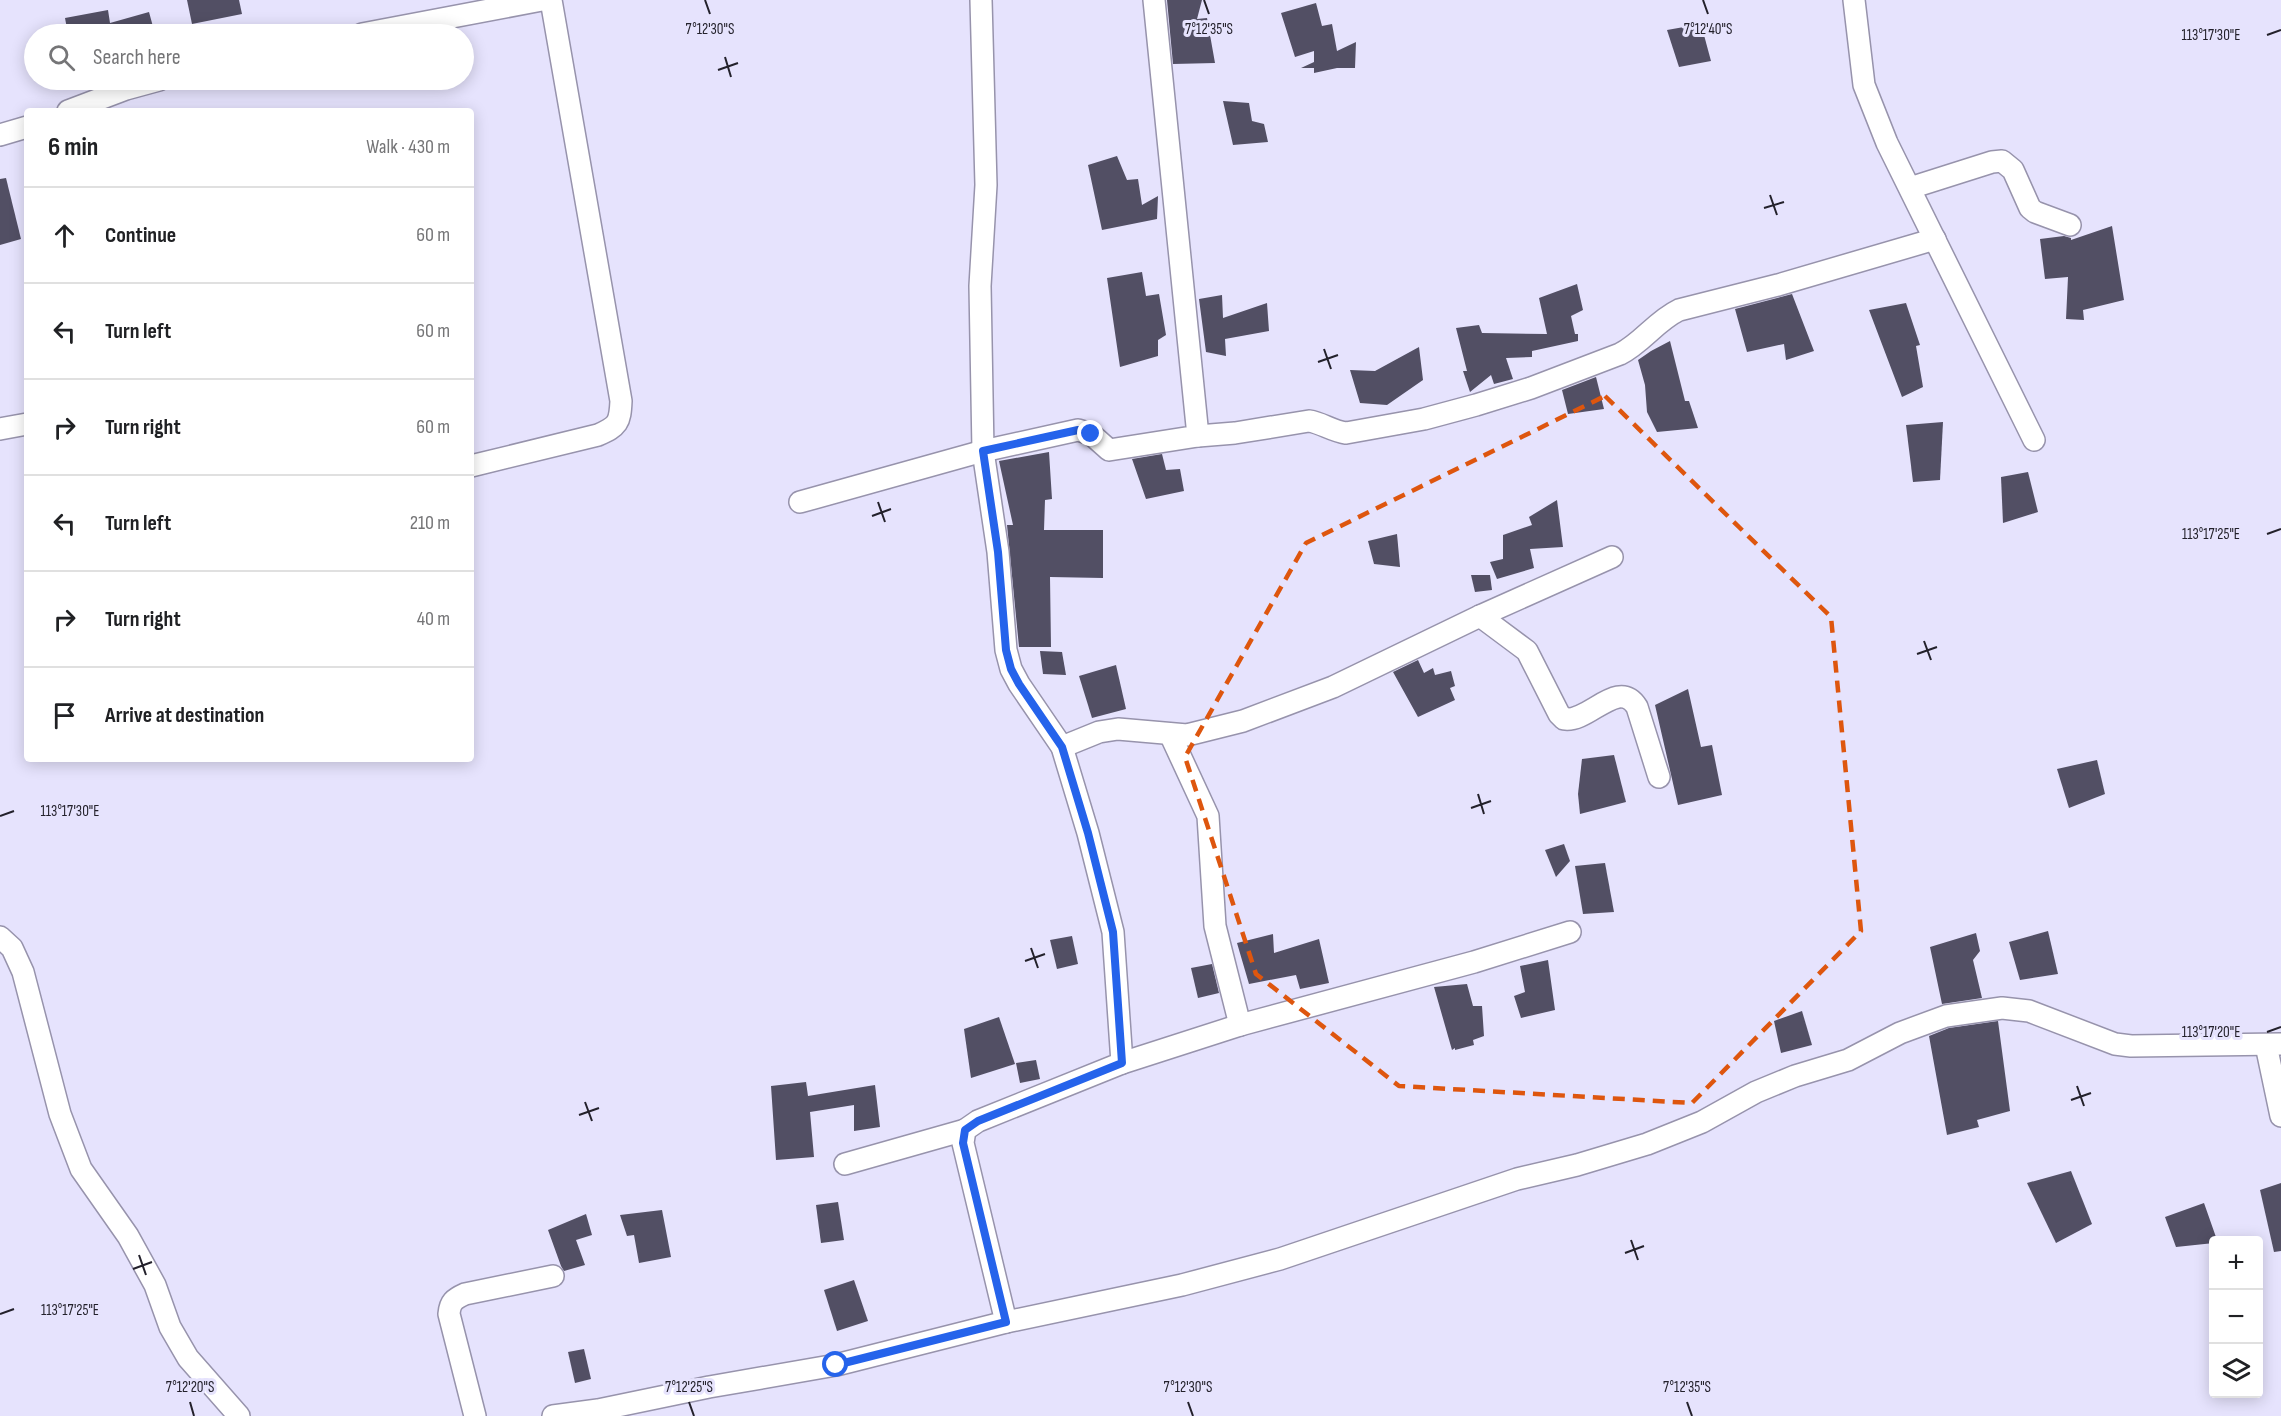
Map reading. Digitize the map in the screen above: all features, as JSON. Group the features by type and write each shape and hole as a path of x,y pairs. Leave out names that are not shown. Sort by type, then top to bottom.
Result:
{"street":[{"path":"415,24 542,0"},
{"path":"474,465 598,435 615,428 620,417 621,401 551,0"},
{"path":"981,0 986,184 980,286 983,451 998,552 1006,650 1011,669 1062,747 1088,833 1111,921 1122,1063"},
{"path":"1154,0 1198,436"},
{"path":"1854,0 1864,85 1887,143 2034,440"},
{"path":"76,108 123,90"},
{"path":"0,135 24,128"},
{"path":"1910,188 1992,162 2002,161 2013,170 2030,208 2035,213 2070,225"},
{"path":"800,502 983,451 1078,430 1091,434 1109,450 1309,421 1336,432 1346,433 1445,413 1531,388 1620,354 1632,348 1668,315 1679,310 1778,285 1935,239"},
{"path":"0,429 24,425"},
{"path":"1062,747 1099,732 1118,729 1187,735 1243,721 1333,687 1480,616 1612,557"},
{"path":"1480,616 1527,651 1559,714 1564,719 1570,720 1577,717 1617,696 1626,696 1633,700 1659,777"},
{"path":"1170,734 1208,816 1215,926 1240,1025"},
{"path":"845,1164 965,1130 978,1121 1122,1063 1240,1025 1474,962 1570,932"},
{"path":"0,937 12,948 23,972 60,1114 81,1169 128,1236 155,1285 179,1343 188,1358 239,1416"},
{"path":"553,1416 598,1410 709,1387 836,1365 1006,1322 1182,1285 1280,1259 1516,1179 1647,1144 1702,1122 1756,1092 1795,1076 1848,1060 1900,1034 1946,1016 2002,1008 2029,1011 2115,1044 2131,1046 2273,1044 2281,1116"},
{"path":"965,1130 963,1143 1006,1322"},
{"path":"475,1416 449,1314 450,1305 455,1298 465,1294 553,1276"}],"highlighted area":[{"path":"1605,396 1831,617 1861,931 1692,1103 1399,1086 1256,974 1185,757 1306,543"}],"building":[{"path":"187,0 239,0 242,14 192,24"},
{"path":"1167,0 1202,0 1197,19 1207,18 1215,63 1173,64"},
{"path":"1316,3 1322,26 1332,24 1337,51 1356,42 1355,68 1337,68 1314,73 1314,68 1301,68 1314,62 1314,51 1295,57 1281,13"},
{"path":"108,10 110,23 149,12 152,24 66,24 65,18"},
{"path":"1701,24 1711,61 1679,67 1667,30"},
{"path":"1223,101 1249,103 1252,121 1264,124 1268,142 1233,145"},
{"path":"1117,156 1127,180 1138,179 1142,205 1158,196 1157,219 1102,230 1088,165"},
{"path":"6,178 21,239 0,245 0,179"},
{"path":"2112,226 2124,300 2083,310 2084,320 2066,319 2068,277 2045,279 2040,239 2064,236 2071,240"},
{"path":"1142,272 1146,296 1159,294 1166,335 1158,340 1158,356 1120,367 1107,278"},
{"path":"1577,284 1583,310 1571,316 1575,334 1578,334 1578,341 1532,351 1532,357 1506,358 1513,379 1494,384 1491,375 1470,392 1463,371 1467,371 1456,328 1479,325 1482,333 1547,334 1539,298"},
{"path":"1792,294 1814,351 1786,360 1784,344 1747,352 1735,309"},
{"path":"1222,295 1223,318 1267,303 1269,331 1225,339 1226,356 1206,352 1199,299"},
{"path":"1906,303 1920,345 1916,346 1923,387 1902,397 1869,310"},
{"path":"1670,341 1685,401 1689,401 1698,428 1657,432 1647,412 1645,385 1638,360"},
{"path":"1419,347 1423,380 1387,405 1360,403 1350,370 1375,371"},
{"path":"1596,377 1604,409 1568,414 1562,390"},
{"path":"1943,422 1940,480 1913,482 1906,425"},
{"path":"1049,452 1052,499 1045,500 1044,530 1103,530 1103,578 1050,577 1051,647 1019,647 1007,525 1013,525 999,461"},
{"path":"1162,454 1166,470 1180,469 1184,491 1146,499 1132,459"},
{"path":"2028,472 2038,512 2003,523 2001,477"},
{"path":"1557,500 1563,547 1530,549 1534,568 1497,579 1490,562 1503,559 1503,535 1532,525 1529,517"},
{"path":"1397,534 1400,567 1374,564 1368,541"},
{"path":"1471,575 1490,575 1492,590 1475,592"},
{"path":"1040,651 1062,652 1066,675 1043,674"},
{"path":"1418,660 1424,673 1433,668 1435,675 1451,671 1455,686 1450,688 1455,700 1418,717 1393,672"},
{"path":"1116,665 1126,709 1092,718 1079,676"},
{"path":"1688,689 1701,747 1712,745 1722,795 1678,805 1655,705"},
{"path":"1614,755 1626,802 1580,814 1578,794 1582,759"},
{"path":"2097,760 2105,794 2069,808 2057,769"},
{"path":"1564,844 1570,861 1556,877 1545,850"},
{"path":"1605,863 1614,912 1583,914 1575,866"},
{"path":"2048,931 2058,974 2020,980 2009,942"},
{"path":"1976,933 1980,951 1973,960 1982,998 1942,1004 1930,947"},
{"path":"1273,934 1274,953 1319,939 1329,983 1300,989 1296,975 1249,984 1237,943"},
{"path":"1072,936 1078,964 1057,969 1050,940"},
{"path":"1548,960 1555,1010 1521,1018 1514,996 1525,992 1520,966"},
{"path":"1212,964 1219,993 1198,998 1191,968"},
{"path":"1467,984 1473,1006 1482,1006 1484,1036 1473,1040 1474,1045 1452,1050 1434,987"},
{"path":"1802,1011 1812,1045 1781,1053 1774,1021"},
{"path":"999,1017 1015,1064 971,1078 964,1029"},
{"path":"1998,1021 2010,1111 1977,1120 1979,1127 1947,1135 1929,1036 1949,1028"},
{"path":"1036,1060 1040,1079 1020,1083 1016,1063"},
{"path":"806,1082 808,1096 875,1085 880,1127 854,1131 854,1105 810,1112 814,1157 776,1160 771,1086"},
{"path":"2071,1171 2092,1224 2056,1243 2027,1183"},
{"path":"2281,1183 2281,1251 2274,1252 2260,1190"},
{"path":"838,1202 844,1240 821,1243 816,1205"},
{"path":"2204,1203 2216,1236 2209,1236 2209,1244 2176,1247 2165,1217"},
{"path":"662,1210 671,1257 639,1263 634,1235 627,1236 620,1215"},
{"path":"586,1214 592,1235 576,1240 585,1265 564,1271 548,1230"},
{"path":"854,1280 868,1321 837,1331 824,1290"},
{"path":"584,1349 591,1379 575,1383 568,1352"}],"route":[{"path":"836,1365 1006,1322 963,1143 965,1130 978,1121 1122,1063 1113,932 1088,833 1062,747 1019,684 1011,669 1006,650 998,552 983,451 1078,430 1091,434"}]}
